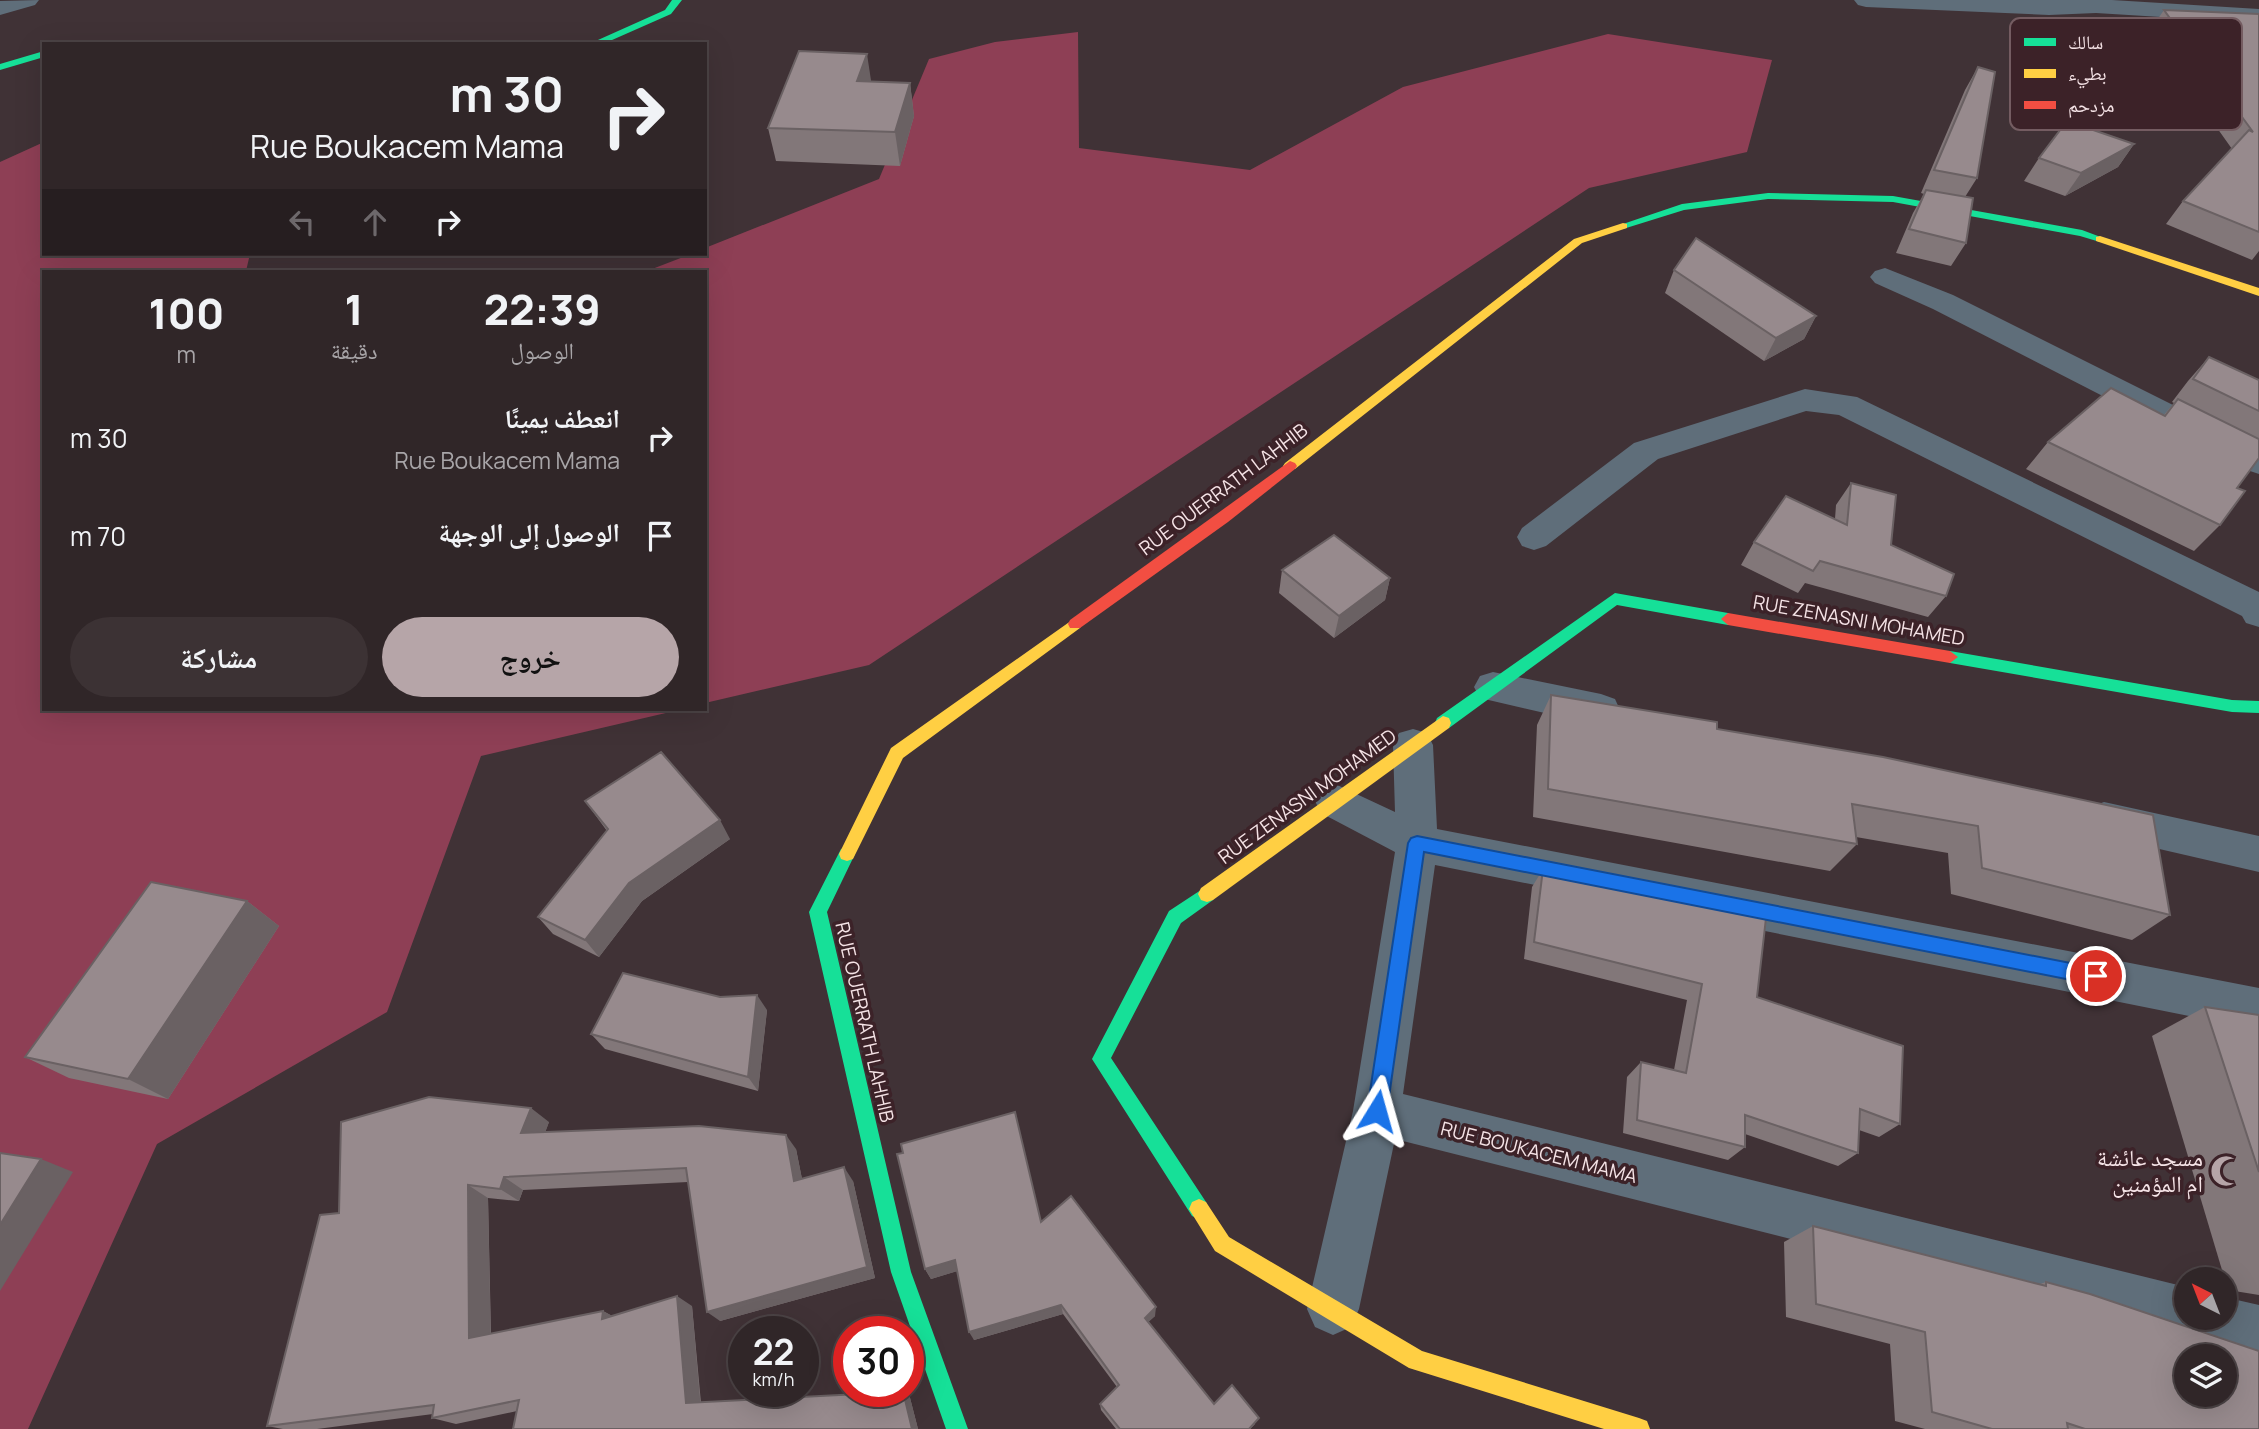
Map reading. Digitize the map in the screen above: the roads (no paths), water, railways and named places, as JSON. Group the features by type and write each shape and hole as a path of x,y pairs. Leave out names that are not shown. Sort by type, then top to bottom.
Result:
{"street":[{"path":"0,8 27,0"},
{"path":"599,42 668,12 677,0"},
{"path":"1866,0 1991,3 2049,8 2094,3 2259,16"},
{"path":"0,66 42,55"},
{"name":"RUE OUERRATH LAHHIB","path":"957,1429 901,1272 818,912 897,752 1223,518 1578,241 1682,207 1768,196 1893,199 2081,233 2259,292"},
{"path":"1885,277 1943,302 2259,463"},
{"path":"1534,537 1646,451 1805,400 1846,405 2255,606 2259,613"},
{"name":"RUE ZENASNI MOHAMED","path":"1639,1429 1417,1360 1222,1244 1101,1059 1175,917 1615,599 2232,706 2259,707"},
{"path":"1493,687 1630,717"},
{"path":"1333,1309 1377,1111 1417,843 1413,745"},
{"path":"1335,801 1417,843 2259,1009"},
{"path":"2068,812 2259,854"},
{"name":"RUE BOUKACEM MAMA","path":"1377,1111 2174,1310"},
{"path":"2237,1326 2259,1331"}],"place":[{"name":"مسجد عائشة ام المؤمنين","path":"2226,1171"}]}
